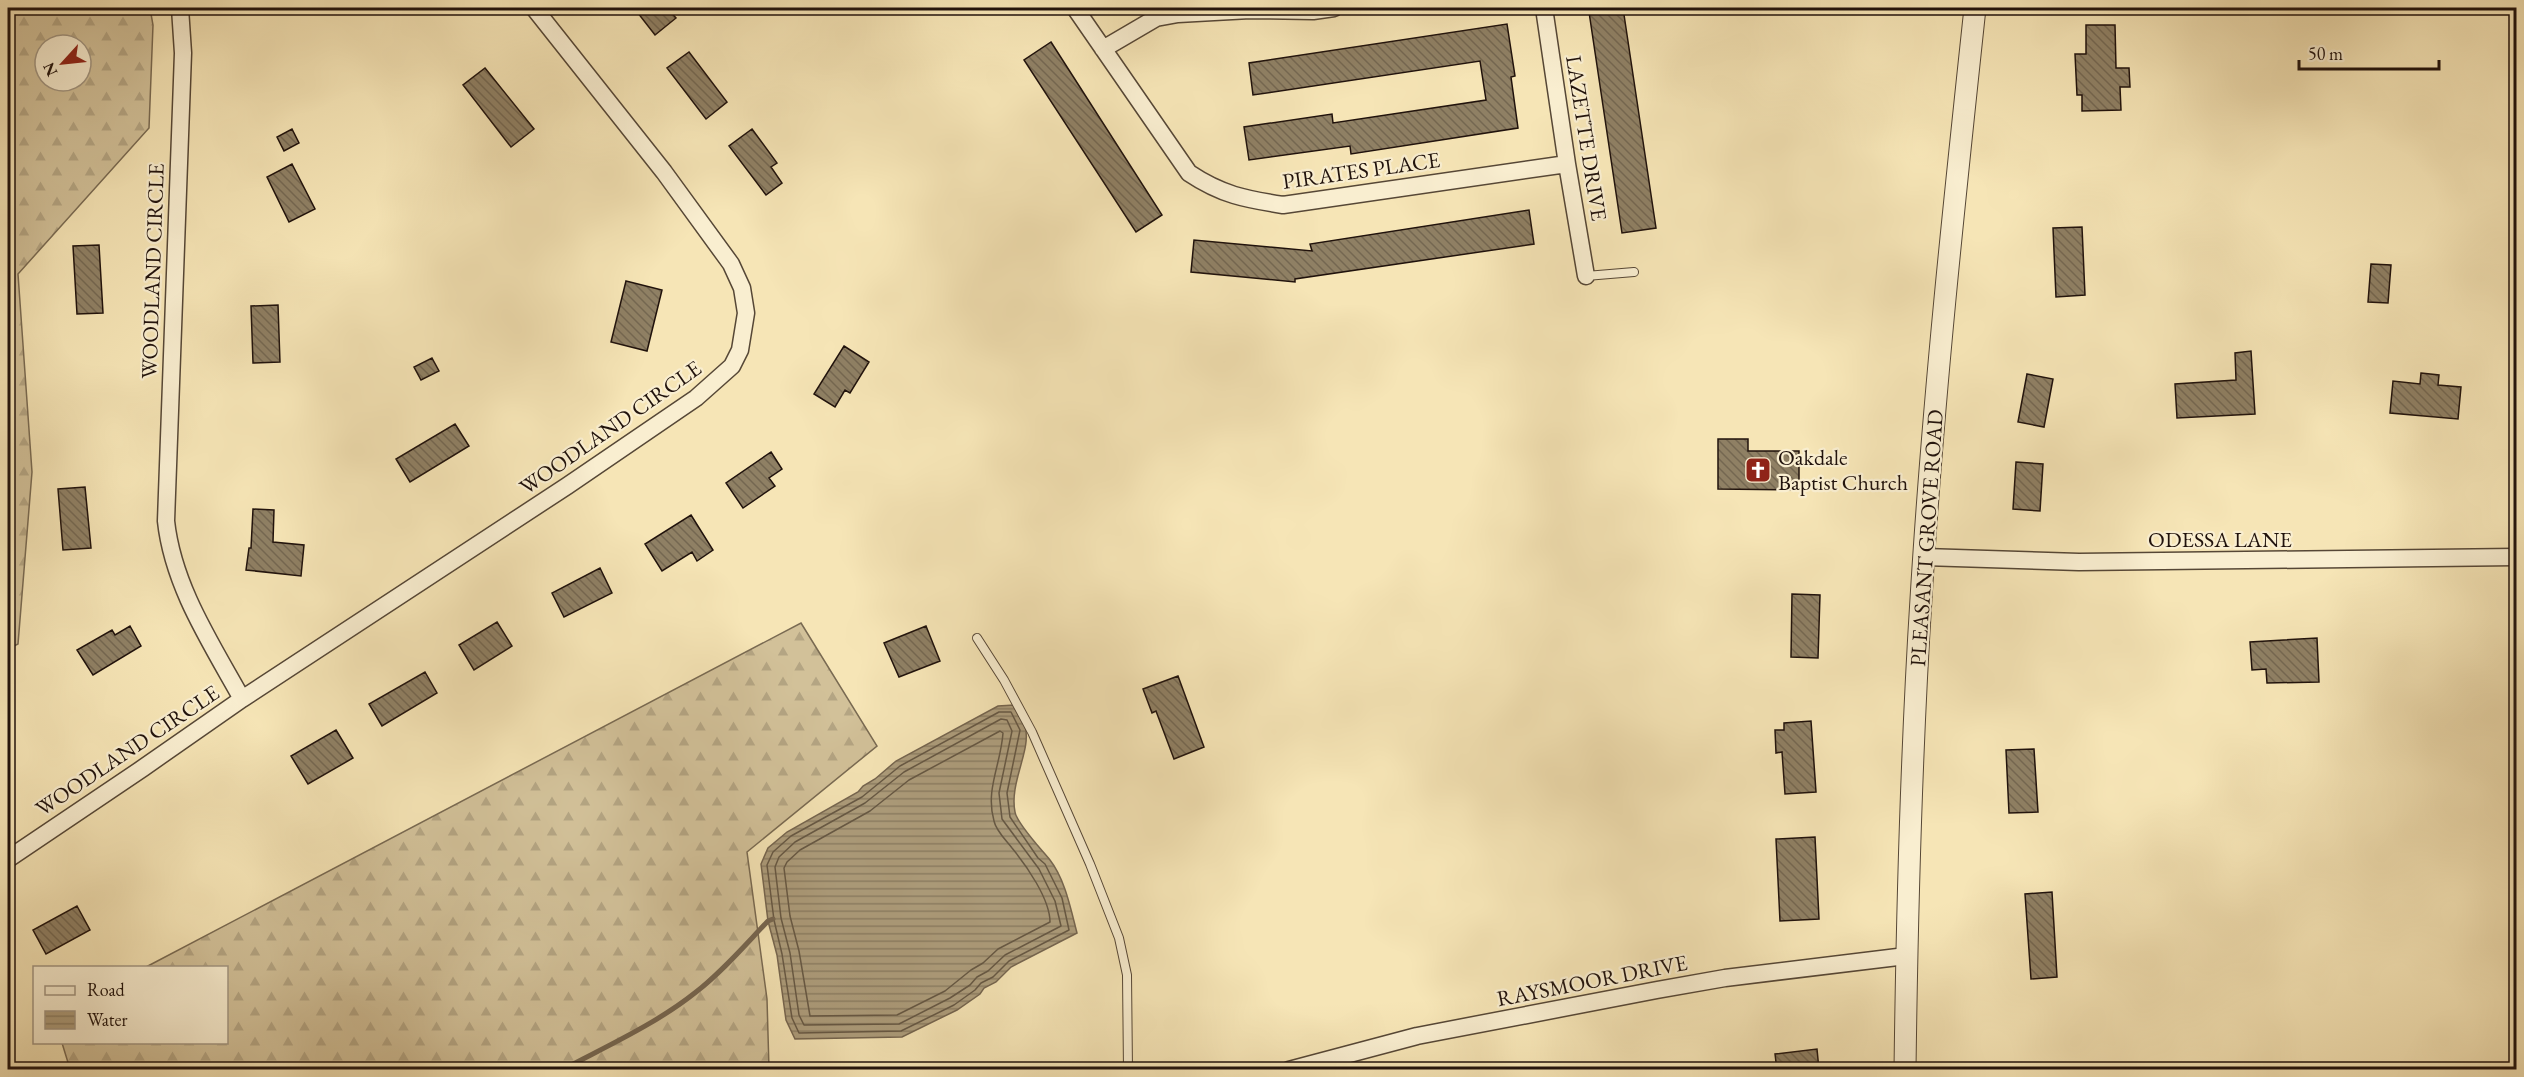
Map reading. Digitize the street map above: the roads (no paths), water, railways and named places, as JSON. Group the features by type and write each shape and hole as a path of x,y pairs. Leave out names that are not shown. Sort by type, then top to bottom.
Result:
{"street":[{"name":"WOODLAND CIRCLE","path":"180,8 183,53 166,521 169,548 180,580 202,628 242,699"},
{"name":"WOODLAND CIRCLE","path":"8,859 242,699 567,486 696,398 732,366 745,335 746,307 742,288 731,264 664,172 534,8"},
{"name":"PIRATES PLACE","path":"1075,8 1189,173 1205,184 1236,198 1283,206 1567,164"},
{"path":"1103,49 1156,18 1178,14 1250,10 1313,11 1334,8"},
{"name":"LAZETTE DRIVE","path":"1544,8 1586,276"},
{"name":"PLEASANT GROVE ROAD","path":"1905,1070 1909,842 1924,557 1934,416 1976,8"},
{"name":"ODESSA LANE","path":"1924,557 2079,561 2517,557"},
{"name":"RAYSMOOR DRIVE","path":"1289,1070 1417,1036 1646,992 1725,978 1906,956"}],"lane":[{"path":"1586,276 1634,272"},
{"path":"977,639 1004,680 1032,732 1090,864 1119,938 1127,975 1128,1070"}],"water":[{"path":"1014,705 1024,723 1026,735 1026,745 1015,789 1015,812 1020,823 1060,876 1077,933 1011,967 996,982 984,988 980,994 957,1010 902,1037 795,1039 786,1020 777,955 768,921 761,864 768,848 787,832 858,792 896,761 998,706"}],"waterway":[{"path":"562,1070 631,1034 681,1004 734,958 768,921 773,919"}],"place":[{"name":"Oakdale Baptist Church","path":"1758,470"}]}
